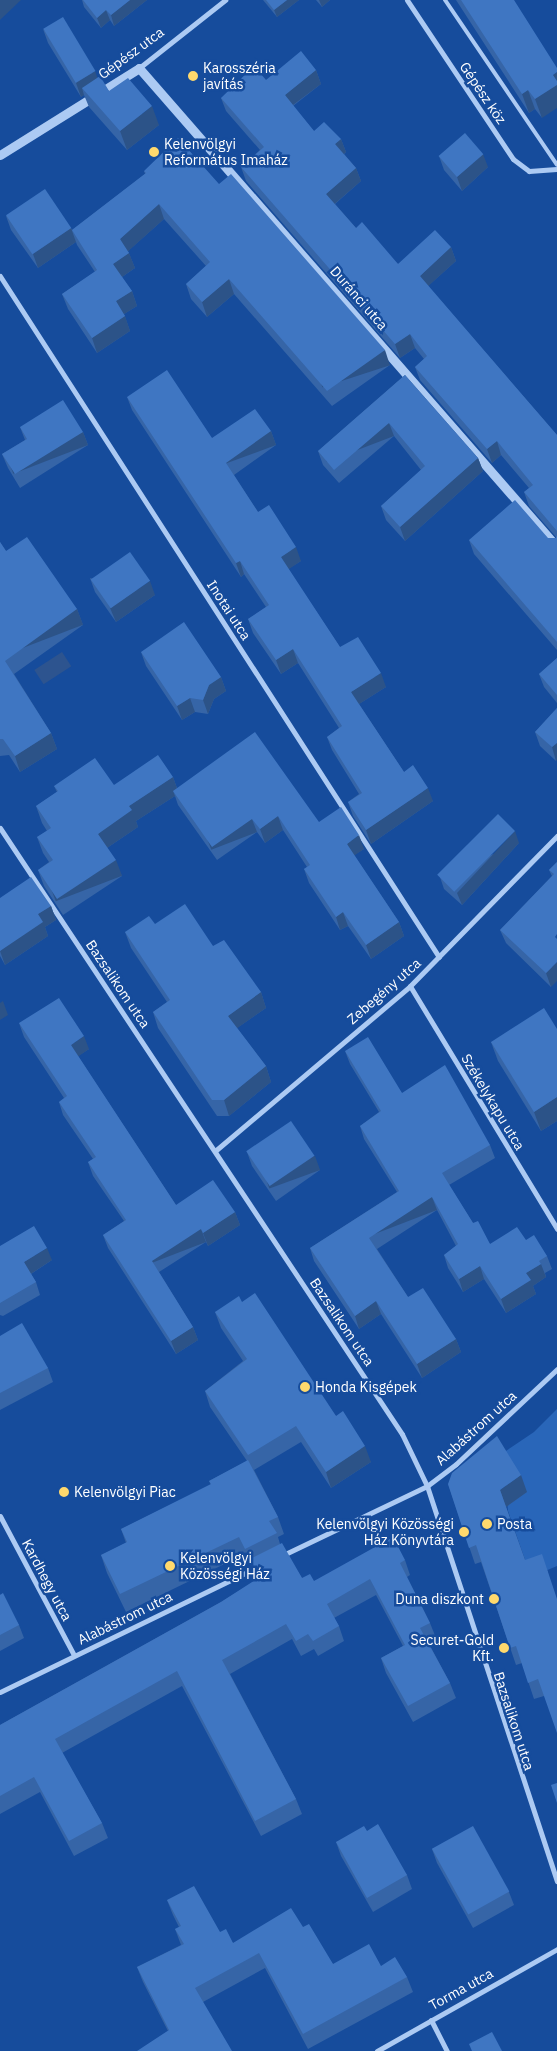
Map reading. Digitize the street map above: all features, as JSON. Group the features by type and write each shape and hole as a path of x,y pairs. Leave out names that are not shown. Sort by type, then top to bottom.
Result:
{"street":[{"name":"Gépész utca","path":"0,155 138,68 225,0"},
{"name":"Gépész köz","path":"407,0 513,159 529,171 557,167"},
{"name":"Duránci utca","path":"138,68 557,547"},
{"name":"Inotai utca","path":"0,276 439,956"},
{"name":"Bazsalikom utca","path":"0,828 402,1434 426,1486 557,1881"},
{"name":"Zebegény utca","path":"215,1151 410,986 557,836"},
{"name":"Székelykapu utca","path":"410,986 557,1229"},
{"name":"Alabástrom utca","path":"277,1558 426,1486 456,1464 557,1369"},
{"name":"Kardhegy utca","path":"0,1516 74,1655"},
{"name":"Alabástrom utca","path":"0,1692 268,1562"},
{"name":"Torma utca","path":"377,2051 557,1949"},
{"path":"430,2020 447,2051"}],"lane":[{"path":"445,0 557,167"}],"shaded area":[{"path":"62,652 71,666 44,684 34,670"},
{"path":"557,1409 557,1566 531,1577 508,1511 503,1453 534,1432"}],"building":[{"path":"83,0 130,0 111,15 106,10 97,18"},
{"path":"266,0 287,0 274,10"},
{"path":"461,0 514,0 557,68 557,72 553,75 557,85 535,99 528,90 522,94"},
{"path":"63,17 95,71 76,83 43,29"},
{"path":"301,51 316,70 285,95 314,131 324,122 341,139 335,144 356,168 326,194 356,228 362,222 398,264 435,230 451,247 420,276 557,435 557,531 524,492 533,485 497,441 487,449 415,367 427,356 410,334 395,344 241,167 264,147 221,98 254,66 266,80"},
{"path":"100,76 109,91 128,78 152,106 120,131 82,88"},
{"path":"465,133 483,154 457,177 439,156"},
{"path":"178,138 219,184 231,174 385,350 327,391 229,279 202,302 186,284 210,262 159,204 120,239 129,253 113,264 132,291 116,301 125,316 92,338 62,294 97,270 72,230 146,173 144,171"},
{"path":"45,189 71,228 32,254 6,215"},
{"path":"167,370 212,438 255,409 271,431 226,463 258,512 269,505 296,547 281,557 340,647 358,637 381,673 351,692 404,772 413,765 428,788 366,830 348,802 362,793 327,737 342,726 293,649 276,660 248,619 269,605 240,561 236,563 127,397"},
{"path":"405,375 478,458 400,527 381,506 425,466 389,423 334,470 318,451"},
{"path":"63,400 83,432 15,474 2,454 27,439 20,427"},
{"path":"515,500 548,538 556,538 557,535 557,642 469,540"},
{"path":"27,537 77,609 5,661 51,733 15,756 3,739 0,739 0,542 6,551"},
{"path":"130,552 150,581 111,608 91,580"},
{"path":"184,622 221,677 209,685 203,700 190,698 177,706 141,652"},
{"path":"557,658 557,695 539,674"},
{"path":"557,708 557,743 552,747 535,732"},
{"path":"255,732 319,822 341,807 359,835 347,844 399,922 366,945 343,912 336,917 304,869 310,865 278,816 260,829 252,819 212,847 173,791"},
{"path":"158,755 173,777 129,806 132,810 98,834 116,860 57,899 38,870 53,860 37,837 51,828 36,806 58,791 54,786 95,758 114,785"},
{"path":"498,814 515,831 454,892 437,875"},
{"path":"557,862 557,934 555,937 557,939 557,962 546,973 500,930 554,874 549,870"},
{"path":"31,877 51,906 38,914 43,922 0,951 0,898"},
{"path":"185,904 213,946 224,940 261,992 228,1016 266,1066 224,1100 212,1100 153,1012 170,1000 125,932 149,916 155,924"},
{"path":"59,998 84,1036 71,1045 176,1205 213,1180 235,1212 203,1233 201,1229 152,1261 193,1327 171,1341 103,1235 126,1220 88,1162 96,1157 59,1102 67,1096 19,1023"},
{"path":"544,1008 557,1029 557,1097 534,1112 491,1042"},
{"path":"368,1037 402,1093 445,1065 490,1145 442,1173 473,1223 478,1221 490,1244 517,1227 526,1240 534,1235 547,1256 539,1261 541,1264 526,1273 531,1280 501,1299 480,1266 459,1279 444,1255 458,1244 432,1197 369,1238 408,1297 423,1288 456,1339 417,1364 376,1301 355,1316 310,1248 399,1191 360,1126 381,1111 345,1051"},
{"path":"291,1121 314,1156 270,1186 246,1151"},
{"path":"34,1226 47,1248 24,1262 36,1282 0,1303 0,1246"},
{"path":"255,1293 336,1416 343,1411 365,1446 326,1472 296,1426 248,1455 205,1391 247,1359 215,1312 239,1296 242,1302"},
{"path":"22,1323 48,1368 0,1393 0,1336"},
{"path":"497,1436 521,1475 500,1490 525,1560 542,1554 557,1599 557,1733 538,1679 528,1683 516,1646 510,1648 476,1545 469,1548 448,1484 452,1473"},
{"path":"248,1460 278,1517 269,1521 277,1533 245,1549 239,1537 120,1594 101,1555 127,1542 121,1529 211,1484 209,1481"},
{"path":"393,1537 405,1560 400,1563 430,1623 420,1628 450,1683 408,1706 381,1658 405,1645 370,1579 327,1604 339,1626 313,1641 308,1634 296,1641 286,1624 222,1660 296,1799 255,1821 177,1671 55,1739 102,1823 69,1841 34,1777 0,1796 0,1725 221,1602 260,1577 250,1559 282,1543 302,1578 310,1574 314,1581"},
{"path":"3,1593 19,1625 0,1635 0,1595"},
{"path":"557,1783 557,1803 551,1785"},
{"path":"378,1824 407,1875 367,1898 336,1842 364,1826 367,1831"},
{"path":"473,1826 509,1892 468,1914 432,1849"},
{"path":"194,1886 220,1932 226,1929 233,1943 291,1908 303,1927 309,1924 333,1964 369,1944 381,1966 395,1957 407,1977 303,2034 259,1953 195,1988 232,2051 137,2051 169,2030 137,1967 184,1944 175,1929 181,1926 167,1900"},
{"path":"492,2032 502,2051 472,2051 469,2044"}],"place":[{"name":"Karosszéria javítás","path":"193,76"},
{"name":"Kelenvölgyi Református Imaház","path":"154,152"},
{"name":"Honda Kisgépek","path":"305,1387"},
{"name":"Kelenvölgyi Piac","path":"64,1492"},
{"name":"Posta","path":"487,1524"},
{"name":"Kelenvölgyi Közösségi Ház Könyvtára","path":"464,1532"},
{"name":"Kelenvölgyi Közösségi Ház","path":"170,1566"},
{"name":"Duna diszkont","path":"494,1599"},
{"name":"Securet-Gold Kft.","path":"504,1648"}]}
